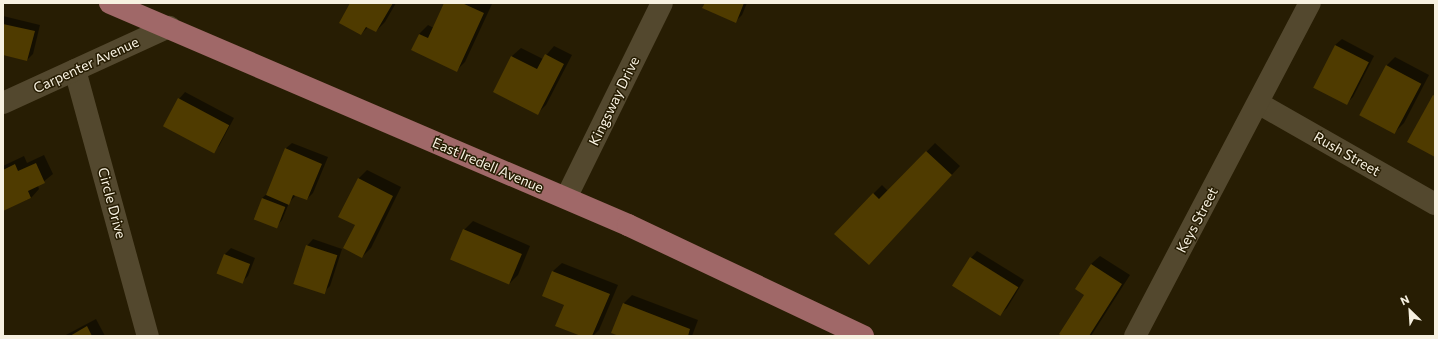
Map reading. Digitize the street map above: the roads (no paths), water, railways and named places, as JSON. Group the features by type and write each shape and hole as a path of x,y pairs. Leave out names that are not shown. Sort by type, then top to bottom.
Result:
{"main road":[{"name":"East Iredell Avenue","path":"110,3 628,225 863,336"}],"street":[{"name":"Kingsway Drive","path":"566,198 662,3"},
{"name":"Keys Street","path":"1136,336 1310,3"},
{"name":"Carpenter Avenue","path":"3,103 169,27"},
{"name":"Circle Drive","path":"75,70 148,336"},
{"name":"Rush Street","path":"1258,103 1435,204"}]}
